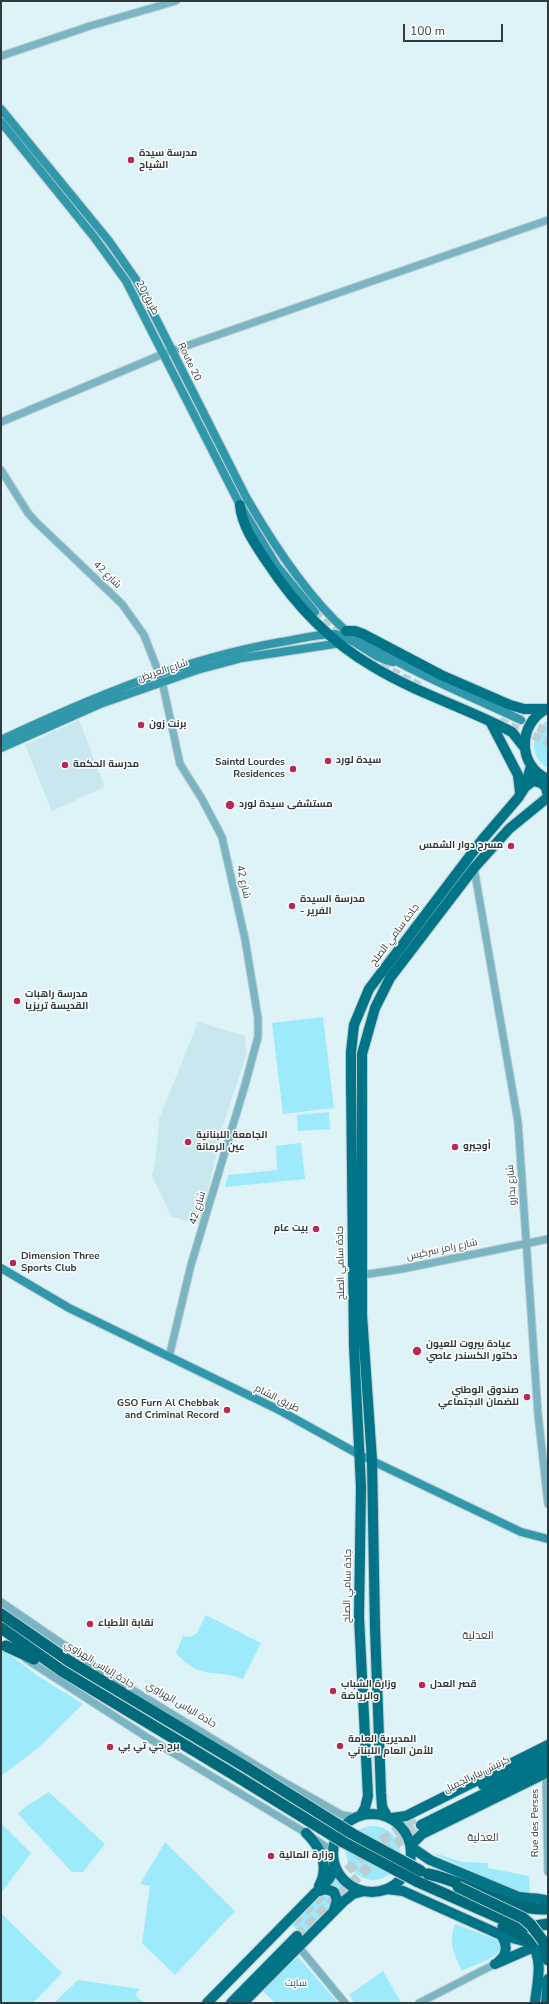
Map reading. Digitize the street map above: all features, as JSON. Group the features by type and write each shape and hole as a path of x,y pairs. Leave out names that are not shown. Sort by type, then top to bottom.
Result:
{"highway":[{"path":"240,505 244,522 273,572 308,615 328,634 371,666 512,732 524,747 531,766 548,779"},
{"path":"346,631 355,631 363,634 441,675 510,705 524,709 548,708"},
{"path":"524,747 526,732 530,724 536,717 548,708"},
{"path":"491,723 519,777 520,787 518,798"},
{"name":"جادة سامي الصلح","path":"358,1816 366,1808 368,1796 359,1617 361,1487 354,1346 351,1052 354,1025 369,989 482,840 518,798 525,787 531,766"},
{"path":"525,787 533,781 541,783 546,787 548,797"},
{"name":"جادة سامي الصلح","path":"390,1817 382,1807 381,1793 375,1628 372,1460 362,1316 362,1054 375,1008 390,978 474,868 509,829 548,797"},
{"name":"جادة إلياس الهراوي","path":"1,1614 69,1661 249,1769 350,1833 424,1872"},
{"path":"24,1619 28,1626 69,1661"},
{"path":"1,1628 62,1670 343,1842 420,1883 511,1923 529,1927 548,1924"},
{"path":"3,1644 23,1652 48,1666 62,1670"},
{"path":"430,1831 422,1831 416,1826 413,1818 419,1817 548,1745"},
{"name":"كرنيش بيار الجميل","path":"419,1817 548,1754"},
{"name":"كرنيش بيار الجميل","path":"419,1817 548,1762"},
{"path":"411,1846 418,1836 547,1773"},
{"path":"381,1793 388,1807 396,1812 419,1817"},
{"path":"419,1817 401,1818 374,1813 358,1816 346,1822 339,1830 334,1840 332,1851 334,1865 345,1882 364,1891 372,1892 387,1889 400,1890 412,1894 501,1935 536,1943"},
{"path":"387,1889 401,1879 406,1872 411,1855 411,1846 404,1830 390,1817"},
{"path":"430,1831 423,1837 421,1846 425,1855 430,1860"},
{"path":"306,1833 317,1847 324,1863 323,1878 315,1893"},
{"path":"411,1846 430,1860 519,1897 527,1899 546,1899"},
{"path":"412,1894 408,1883 411,1872 419,1863 430,1860"},
{"path":"207,2003 330,1877 334,1865"},
{"path":"424,1872 523,1918 531,1925 538,1956 535,2003"},
{"path":"424,1872 452,1879 520,1907 548,1909"},
{"path":"420,1883 446,1902 518,1933 536,1943 548,1960"},
{"path":"315,1893 326,1889 332,1891 337,1900 334,1911"},
{"path":"231,2003 297,1941 350,1896 364,1891"},
{"path":"215,2003 288,1927"},
{"path":"495,1964 501,1960 505,1954 506,1947 501,1935"},
{"path":"243,2003 297,1941"},
{"path":"495,1964 536,1943"},
{"path":"546,2003 548,1979"}],"main road":[{"name":"Route 20","path":"1,109 109,241 137,281 173,351 227,463 264,530 318,600 346,631 402,664"},
{"name":"طريق 20","path":"1,122 94,237 126,281 240,505 277,566 315,612"},
{"name":"شارع العريض","path":"1,748 79,712 204,659 240,650 328,634"},
{"path":"328,634 340,635 376,657 402,664 521,720"},
{"name":"شارع العريض","path":"1,740 86,702 161,678 242,658 341,643"},
{"name":"طريق الشام","path":"1,1268 69,1308 279,1410 360,1455 521,1532 548,1539"}],"street":[{"path":"1,56 90,26 176,1"},
{"path":"1,422 163,354 548,220"},
{"name":"شارع 42","path":"1,470 28,513 126,609 144,635 161,678 180,764 217,825 226,851 245,939 259,1026 258,1037 228,1146 191,1265 169,1357"},
{"name":"شارع بدارو","path":"474,868 518,1122 538,1414 548,1504"},
{"name":"شارع رامز سركيس","path":"362,1274 402,1269 548,1239"},
{"name":"جادة الياس الهراوي","path":"1,1602 105,1673 280,1780 340,1813 358,1816"},
{"path":"3,1644 94,1704 306,1833 332,1851"},
{"name":"Rue des Perses","path":"547,1773 548,1872"},
{"path":"317,1840 329,1836 334,1831 338,1826 340,1813"},
{"path":"297,1941 345,2003"},
{"path":"419,2003 495,1964"}],"shaded area":[{"name":"مدرسة الحكمة","path":"79,720 104,785 102,788 52,811 25,745"},
{"name":"الجامعة اللبنانية عين الرمانة","path":"198,1022 245,1036 246,1056 224,1122 200,1224 172,1217 152,1176 155,1162 159,1119"}],"green space":[{"path":"548,720 548,768 537,758 534,744 538,731"},
{"path":"323,1017 334,1108 283,1114 272,1023"},
{"path":"329,1112 330,1129 298,1131 297,1115"},
{"path":"301,1143 305,1179 225,1187 228,1175 277,1170 276,1146"},
{"path":"206,1615 261,1643 243,1679 224,1674 200,1671 185,1662 176,1653 183,1636 190,1637 197,1633"},
{"path":"1,1648 38,1676 83,1704 37,1749 1,1776"},
{"path":"49,1792 105,1844 83,1872 72,1872 18,1814 25,1807"},
{"path":"1,1823 31,1853 1,1893"},
{"path":"368,1826 378,1826 392,1834 398,1843 400,1853 398,1863 392,1872 378,1880 368,1880 358,1875 351,1868 346,1858 346,1848 351,1838 358,1831"},
{"path":"165,1842 235,1911 175,1975 142,1943 150,1886 140,1884"},
{"path":"430,1852 463,1862 488,1863 488,1868 529,1876 530,1895 524,1895"},
{"path":"335,1877 345,1890 338,1896 327,1886"},
{"path":"321,1892 332,1896 332,1905 303,1935 290,1923"},
{"path":"1,1913 62,1973 33,2003 1,2003"},
{"path":"455,1924 497,1940 502,1946 495,1955 462,1971 454,1953 452,1943"},
{"name":"سايت","path":"298,1957 338,2003 275,2003 262,1990"},
{"path":"383,1971 401,2002 355,2003 349,1995"},
{"path":"78,1980 140,1989 135,1995 144,2003 54,2003"}],"tunnel":[{"path":"315,612 343,637"},
{"path":"352,644 385,667 422,687"},
{"path":"500,721 548,742"},
{"path":"527,722 548,732"},
{"path":"293,1922 370,1849 416,1817"},
{"path":"297,1936 380,1856 421,1825"}],"place":[{"name":"مدرسة سيدة الشياح","path":"131,160"},
{"name":"برنت زون","path":"141,725"},
{"name":"سيدة لورد","path":"328,761"},
{"name":"مدرسة الحكمة","path":"65,765"},
{"name":"Saintd Lourdes Residences","path":"293,769"},
{"name":"مستشفى سيدة لورد","path":"230,805"},
{"name":"مسرح دوار الشمس","path":"511,846"},
{"name":"مدرسة السيدة - الفرير","path":"292,906"},
{"name":"مدرسة راهبات القديسة تريزيا","path":"17,1001"},
{"name":"الجامعة اللبنانية عين الرمانة","path":"188,1142"},
{"name":"أوجيرو","path":"455,1147"},
{"name":"بيت عام","path":"316,1229"},
{"name":"Dimension Three Sports Club","path":"13,1263"},
{"name":"عيادة بيروت للعيون دكتور الكسندر عاصي","path":"417,1351"},
{"name":"صندوق الوطني للضمان الاجتماعي","path":"527,1397"},
{"name":"GSO Furn Al Chebbak and Criminal Record","path":"227,1410"},
{"name":"نقابة الأطباء","path":"90,1624"},
{"name":"قصر العدل","path":"422,1685"},
{"name":"وزارة الشباب والرياضة","path":"333,1691"},
{"name":"المديرية العامة للأمن العام اللبناني","path":"340,1746"},
{"name":"برج جي تي بي","path":"110,1747"},
{"name":"وزارة المالية","path":"271,1856"}],"district":[{"name":"العدلية","path":"478,1636"},
{"name":"العدلية","path":"483,1838"}]}
